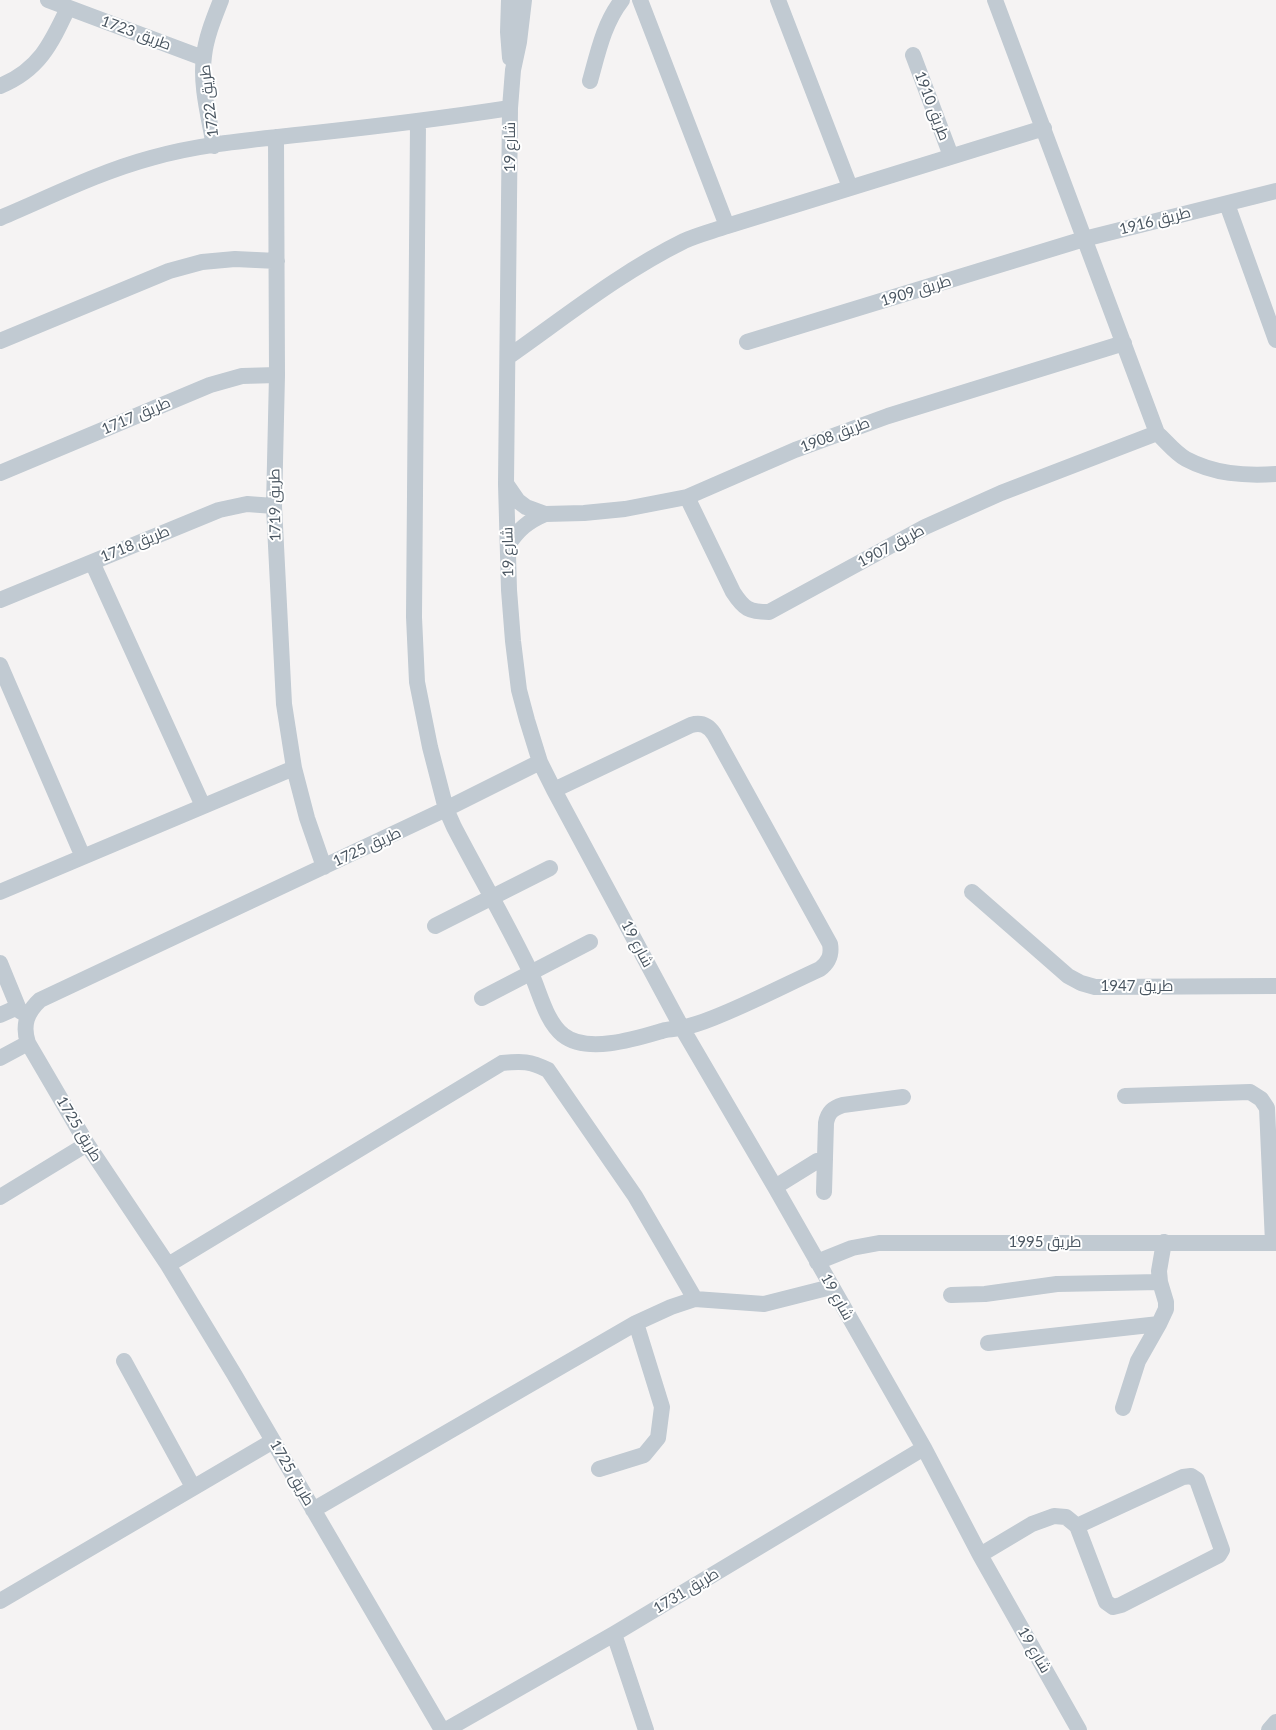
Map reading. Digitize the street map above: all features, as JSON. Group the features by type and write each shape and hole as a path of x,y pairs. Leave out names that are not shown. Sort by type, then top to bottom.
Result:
{"street":[{"name":"طريق 1723","path":"48,0 203,58"},
{"name":"طريق 1722","path":"214,146 204,89 203,58 206,42 221,0"},
{"path":"590,81 609,20 622,0"},
{"path":"640,0 727,226"},
{"path":"778,0 850,187"},
{"path":"996,0 1157,433 1184,458 1211,470 1240,475 1276,474"},
{"name":"شارع 19","path":"516,2 509,42 513,70 510,108 506,484 511,615 520,690 540,762 682,1028 924,1448 980,1555 1080,1730"},
{"path":"0,86 22,75 42,57 56,35 68,8"},
{"name":"طريق 1910","path":"913,55 951,156"},
{"path":"0,218 120,167 160,155 276,137 418,122 510,108"},
{"path":"418,122 414,617 417,682 430,747 446,809 531,973 550,1019 563,1035 572,1040 583,1044 594,1044 640,1038 682,1028 714,1018 820,969 828,961 831,949 827,938 714,734 707,726 697,723 691,725 554,790"},
{"path":"508,357 617,280 686,240 850,187 1044,128"},
{"name":"طريق 1719","path":"276,137 277,375 274,506 284,704 294,768 307,818 324,867"},
{"name":"طريق 1916","path":"1084,239 1276,191"},
{"path":"1226,204 1276,340"},
{"name":"طريق 1909","path":"747,342 1084,239"},
{"path":"0,341 169,271 202,262 235,259 277,261"},
{"name":"طريق 1908","path":"506,484 518,501 526,507 544,514 625,509 687,497 795,450 888,416 1124,342"},
{"name":"طريق 1717","path":"0,473 210,384 242,376 277,375"},
{"name":"طريق 1907","path":"687,497 741,605 754,612 769,612 933,523 1002,493 1157,433"},
{"name":"طريق 1718","path":"0,600 219,510 246,504 274,506"},
{"name":"طريق 1908","path":"508,545 523,526 544,514"},
{"path":"92,562 203,806"},
{"path":"0,665 84,857"},
{"name":"طريق 1725","path":"444,1730 168,1265 87,1144 28,1043 25,1034 23,1011 49,995 81,982 324,867 540,762"},
{"path":"0,892 294,768"},
{"path":"435,926 550,868"},
{"name":"طريق 1947","path":"972,892 1068,976 1081,983 1110,987 1276,986"},
{"path":"482,998 590,942"},
{"path":"0,963 23,1011 0,1015"},
{"path":"0,1058 28,1043"},
{"path":"168,1265 502,1063 522,1061 537,1064 548,1070 635,1196 695,1299"},
{"path":"1125,1096 1250,1092 1261,1099 1267,1108 1274,1243"},
{"path":"824,1192 826,1123 832,1110 843,1105 902,1096"},
{"path":"0,1196 87,1144"},
{"path":"775,1187 815,1162 825,1160"},
{"path":"1123,1408 1138,1361 1166,1309 1159,1271 1164,1242"},
{"name":"طريق 1995","path":"818,1262 852,1248 879,1243 1274,1243"},
{"path":"950,1295 991,1294 1057,1284 1160,1282"},
{"path":"314,1510 636,1323 671,1307 695,1299 764,1304 831,1287"},
{"path":"599,1469 644,1455 658,1438 662,1406 636,1323"},
{"path":"988,1344 1159,1324"},
{"path":"124,1361 193,1488"},
{"path":"0,1601 273,1441"},
{"name":"طريق 1731","path":"444,1730 614,1634 924,1448"},
{"path":"980,1555 1032,1524 1054,1516 1066,1517 1077,1526 1106,1602 1112,1606 1121,1605 1219,1555 1222,1550 1197,1480 1191,1476 1183,1477 1077,1526"},
{"path":"614,1634 646,1730"},
{"path":"1268,1730 1276,1722"}]}
